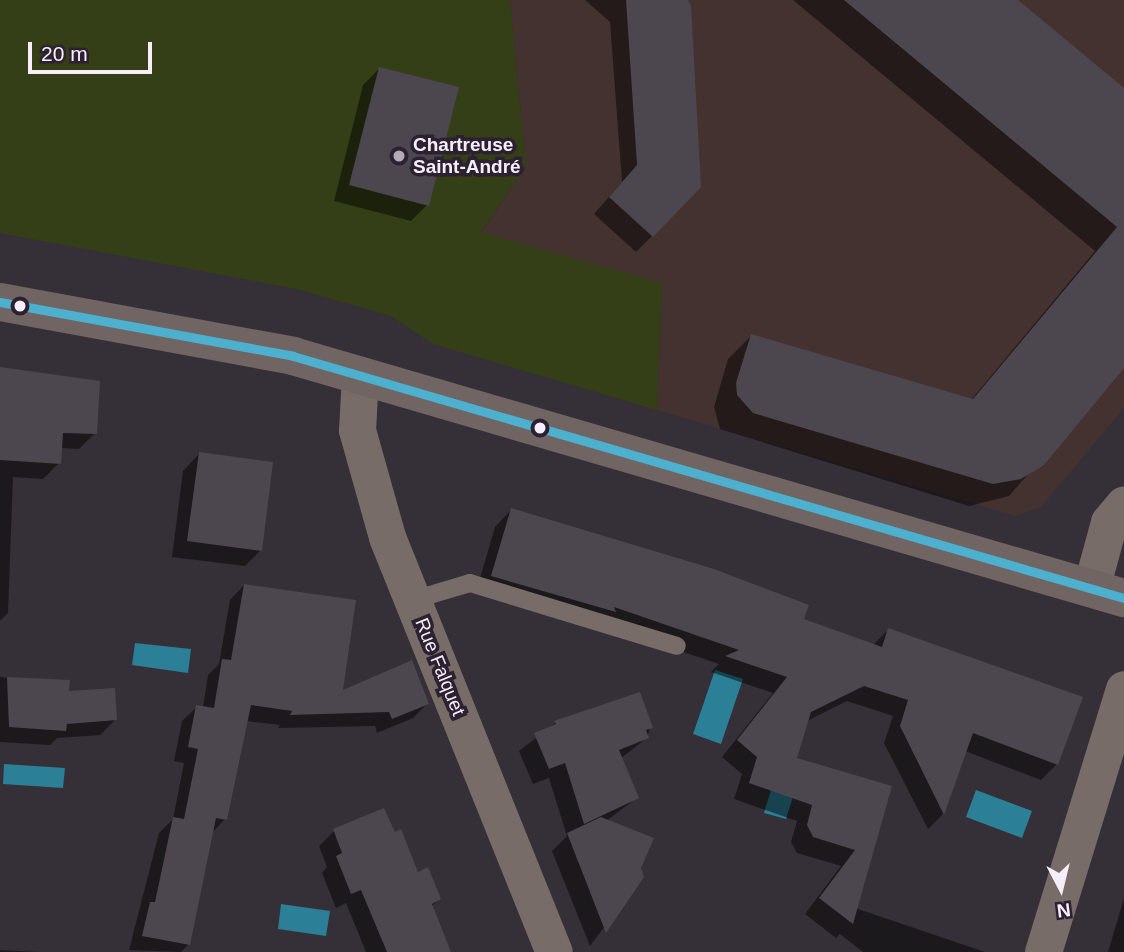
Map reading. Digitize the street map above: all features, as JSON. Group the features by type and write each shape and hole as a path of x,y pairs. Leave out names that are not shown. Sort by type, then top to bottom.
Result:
{"main road":[{"path":"0,302 202,337 360,375 1107,593"}],"street":[{"name":"Rue Falquet","path":"360,375 357,430 387,537 554,952"},
{"path":"1107,593 1109,522 1124,505"},
{"path":"1043,952 1124,689"}],"lane":[{"path":"413,600 470,583 677,646"}],"shaded area":[{"path":"510,0 1124,0 1124,408 1041,507 1015,516 657,410 662,283 481,233 526,167"}],"green space":[{"path":"0,0 510,0 526,167 481,232 662,283 657,410 433,344 391,316 297,289 0,233"}],"water":[{"path":"135,643 191,649 188,673 132,665"},
{"path":"715,670 743,679 721,744 693,734"},
{"path":"4,764 65,768 63,788 3,784"},
{"path":"779,764 801,771 786,819 764,813"},
{"path":"976,790 1032,811 1022,838 966,817"},
{"path":"281,904 330,911 326,936 278,929"}],"building":[{"path":"626,0 688,0 691,6 701,187 653,237 609,197 637,165"},
{"path":"844,0 1018,0 1124,88 1124,368 1044,465 1021,479 993,484 753,413 737,395 736,383 751,334 973,399 1117,227"},
{"name":"Chartreuse Saint-André","path":"379,67 459,87 429,206 349,185"},
{"path":"0,367 100,381 97,434 63,433 61,464 0,460"},
{"path":"199,452 273,462 262,551 187,541"},
{"path":"511,508 714,569 809,605 804,619 882,647 888,628 1083,697 1058,765 973,733 944,815 900,726 908,700 864,686 811,712 797,758 892,786 853,924 819,898 855,850 813,837 807,825 812,805 749,783 757,757 737,740 787,677 725,656 739,650 614,607 616,612 491,576"},
{"path":"244,584 356,600 343,690 412,660 429,704 392,719 389,712 290,715 292,711 251,705 227,820 216,818 190,945 142,936 150,902 155,902 173,817 184,819 198,749 188,747 196,705 214,708 222,659 231,660"},
{"path":"7,677 70,680 69,691 115,688 117,720 67,724 66,731 9,727"},
{"path":"640,692 653,728 646,730 649,738 619,750 639,798 584,824 565,763 549,769 534,733 556,724 554,721"},
{"path":"384,808 395,832 401,829 418,872 428,867 441,899 432,904 451,952 387,952 361,890 351,894 336,856 342,853 333,829"},
{"path":"601,817 654,838 641,868 644,877 606,933 567,833"}],"transit line":[{"path":"0,302 293,356 1124,598"}],"place":[{"name":"Chartreuse Saint-André","path":"399,156"}]}
